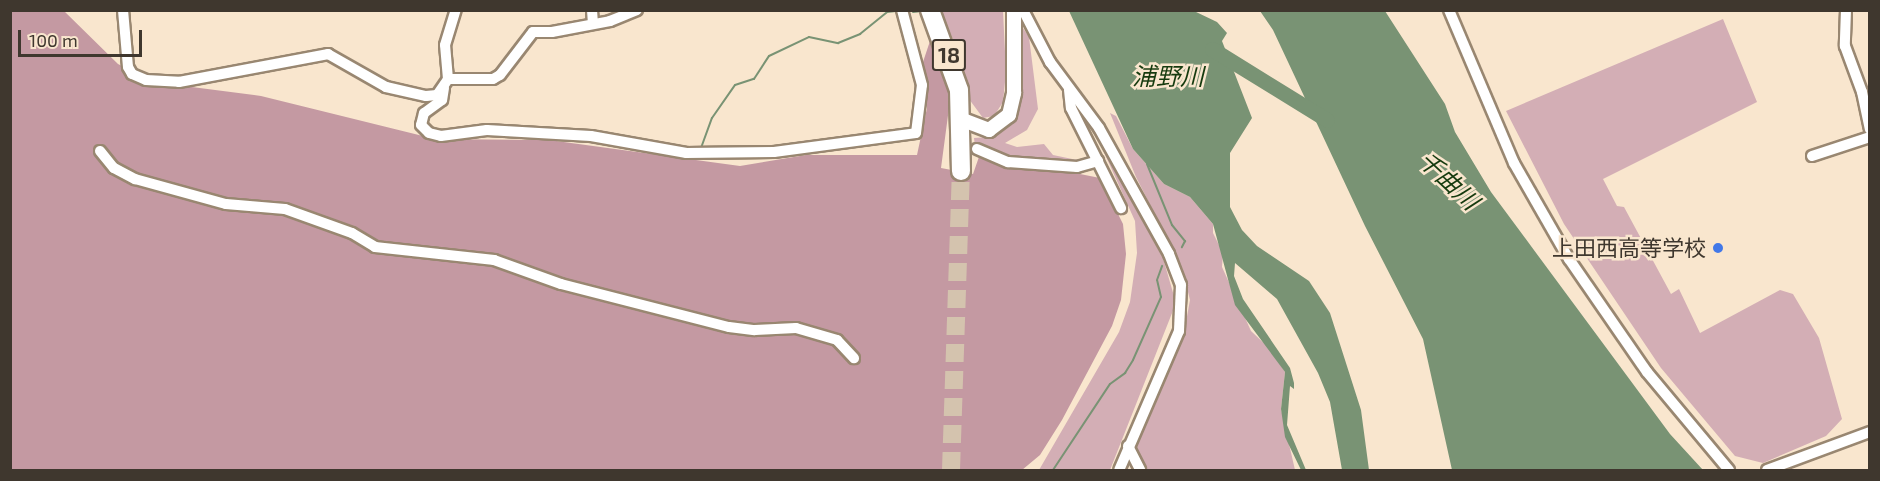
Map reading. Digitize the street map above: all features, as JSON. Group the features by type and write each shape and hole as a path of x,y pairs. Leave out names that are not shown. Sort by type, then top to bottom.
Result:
{"highway":[{"name":"18","path":"930,10 956,78 970,146 961,171"}],"street":[{"path":"123,10 128,67 132,74 146,80 179,82 328,54 401,93 437,95 446,84 493,79 529,33 593,23 637,10"},
{"path":"456,10 445,45 446,84 442,100 424,112 421,124 429,133 441,136 487,130 591,136 686,153 774,152 916,133 922,85 902,10"},
{"path":"592,10 593,23"},
{"path":"1014,10 1012,107 1003,123 982,129 970,146 1008,162 1077,166 1098,161"},
{"path":"1023,10 1050,62 1099,128 1169,254 1181,285 1179,331 1119,471"},
{"path":"1449,10 1514,163 1569,259 1647,372 1729,471"},
{"path":"1846,10 1845,46 1862,92 1869,129"},
{"path":"1069,90 1071,108 1121,208"},
{"path":"963,120 982,129"},
{"path":"1812,156 1869,137"},
{"path":"100,151 114,168 135,179 217,202 285,209 352,234 375,247 494,260 561,284 729,327 755,330 796,328 837,340 854,358"},
{"path":"1767,471 1869,432"},
{"path":"1128,446 1140,471"}],"shaded area":[{"path":"10,11 64,11 118,64 153,82 261,96 435,139 549,140 740,166 806,155 917,155 927,108 923,62 931,38 951,93 941,168 973,174 980,154 1100,178 1123,224 1126,254 1121,300 1112,326 1062,420 1040,455 1022,470 11,470"},
{"path":"940,11 1003,11 1006,72 1003,102 994,116 983,118 969,99 956,46"},
{"path":"1723,19 1757,102 1603,179 1617,206 1624,207 1671,294 1679,289 1700,333 1780,290 1793,294 1819,338 1842,419 1826,436 1763,463 1735,456 1661,368 1564,224 1506,111"},
{"path":"1019,22 1029,37 1038,109 1027,130 1005,143 1017,147 1044,144 1053,155 1082,161 1080,163 1008,160 975,147 974,138 989,137 1008,127 1021,103"},
{"path":"1110,113 1116,116 1133,149 1164,184 1190,197 1213,224 1213,233 1223,253 1222,267 1251,331 1270,349 1285,372 1281,409 1295,470 1135,470 1134,450 1149,408 1183,338 1190,300 1182,268 1136,177"},
{"path":"1099,141 1163,258 1176,303 1110,470 1039,470 1119,332 1130,302 1137,253 1135,221"}],"water":[{"name":"浦野川","path":"1069,11 1194,11 1217,22 1227,33 1222,41 1252,118 1230,153 1230,207 1242,230 1257,246 1309,281 1330,313 1361,410 1369,470 1342,470 1330,402 1318,373 1277,299 1235,263 1234,276 1243,299 1290,368 1294,389 1290,386 1287,425 1306,470 1301,470 1285,437 1281,409 1285,372 1235,305 1213,224 1190,197 1164,184 1133,149"},
{"path":"1260,11 1385,11 1445,104 1455,132 1491,192 1670,434 1703,470 1452,470 1423,339 1365,226 1273,30"}],"waterway":[{"path":"701,148 712,118 735,85 754,79 769,56 809,37 838,43 860,34 887,12 896,11"},
{"path":"913,12 922,11"},
{"name":"千曲川","path":"1212,49 1327,120"},
{"path":"1147,164 1172,225 1185,241 1182,247"},
{"path":"1053,470 1110,384 1125,373 1133,360 1161,297 1157,280 1162,266"}],"tunnel":[{"path":"951,470 961,171"}],"place":[{"name":"上田西高等学校","path":"1718,248"}]}
